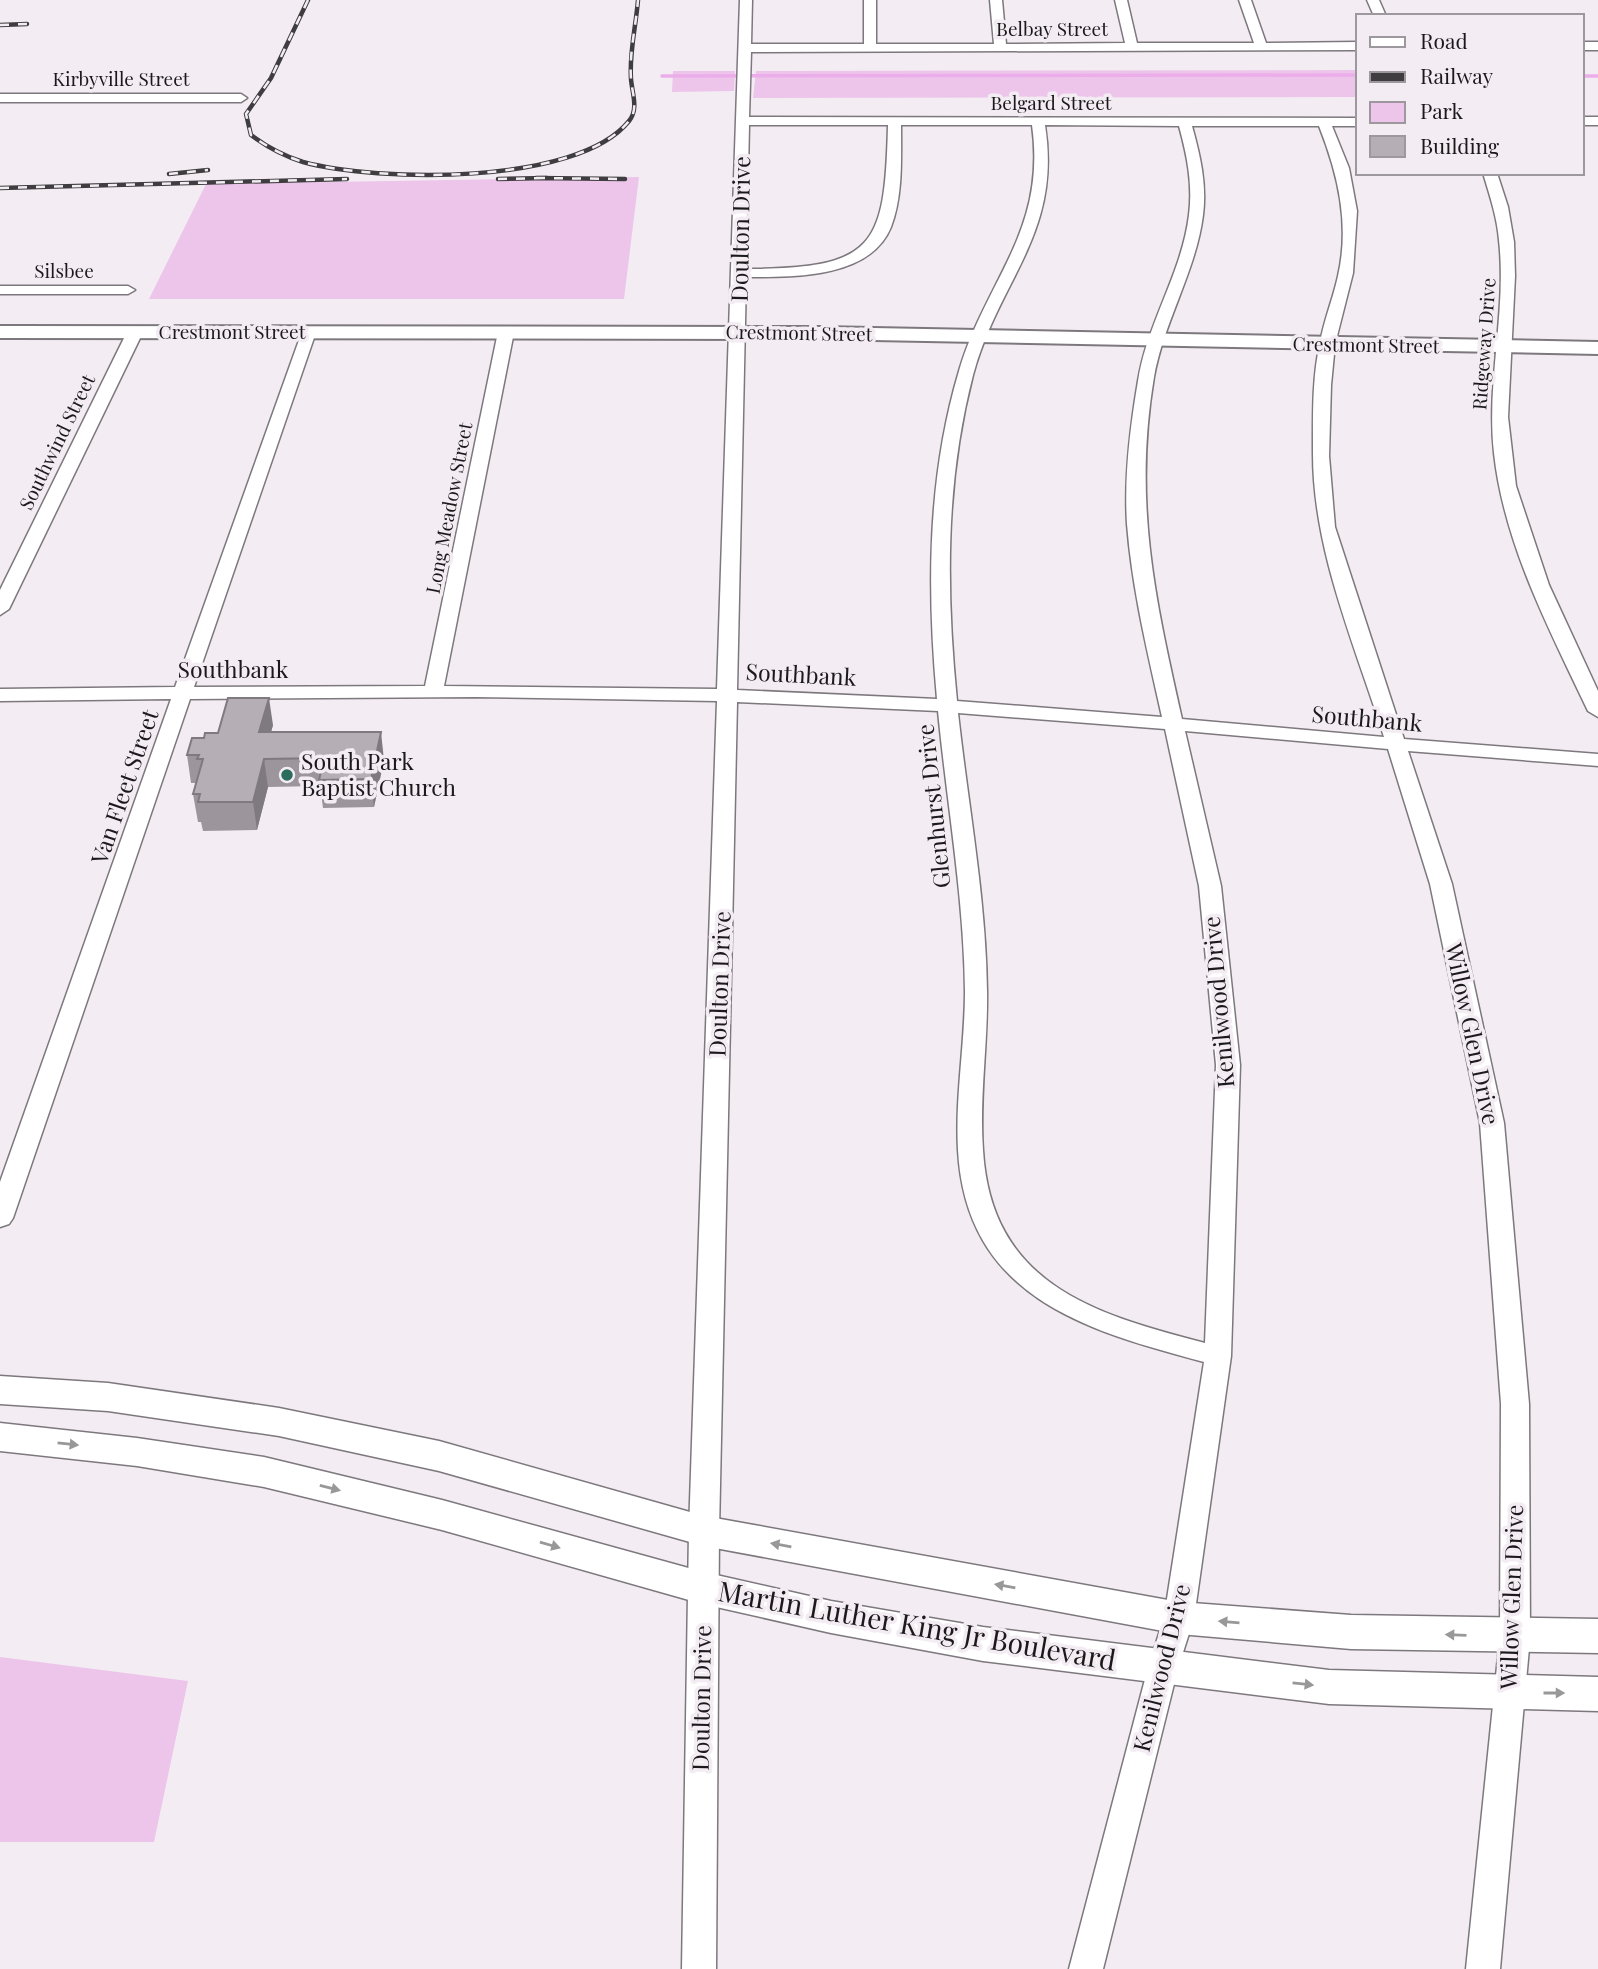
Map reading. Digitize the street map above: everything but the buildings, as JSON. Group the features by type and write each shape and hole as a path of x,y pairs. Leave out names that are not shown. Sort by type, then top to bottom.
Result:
{"main road":[{"path":"0,1390 108,1397 279,1422 439,1456 704,1531 1179,1618 1351,1632 1515,1637 1598,1636"},
{"name":"Martin Luther King Jr Boulevard","path":"0,1437 137,1452 264,1472 442,1515 703,1588 831,1617 983,1644 1329,1687 1598,1693"}],"street":[{"name":"Doulton Drive","path":"699,1969 704,1531 746,0"},
{"path":"870,0 870,47"},
{"path":"996,0 1000,47"},
{"path":"1121,0 1132,47"},
{"path":"1245,0 1262,47"},
{"name":"Belbay Street","path":"745,48 1356,46"},
{"name":"Kirbyville Street","path":"0,98 241,98"},
{"name":"Belgard Street","path":"743,121 1356,122"},
{"path":"739,273 782,272 829,265 848,260 876,242 888,206 895,121"},
{"name":"Glenhurst Drive","path":"1038,122 1044,175 1034,223 978,335 950,446 941,518 940,601 976,988 970,1159 975,1198 994,1241 1035,1287 1104,1325 1218,1356"},
{"name":"Kenilwood Drive","path":"1086,1969 1163,1668 1179,1618 1218,1356 1228,1065 1210,886 1147,606 1136,523 1138,437 1154,340 1182,269 1196,215 1196,166 1185,122"},
{"name":"Willow Glen Drive","path":"1324,122 1342,168 1350,211 1346,273 1327,344 1321,456 1326,527 1441,884 1492,1123 1514,1404 1515,1637 1483,1969"},
{"name":"Ridgeway Drive","path":"1491,175 1503,213 1510,257 1498,396 1502,455 1521,531 1558,625 1598,711"},
{"name":"Silsbee","path":"0,290 128,290"},
{"name":"Crestmont Street","path":"0,332 738,332 1598,348"},
{"name":"Southwind Street","path":"0,609 135,332"},
{"name":"Van Fleet Street","path":"0,1218 308,332"},
{"name":"Long Meadow Street","path":"433,693 506,332"},
{"name":"Southbank","path":"0,695 433,693 728,696 949,706 1395,746 1598,760"}],"green space":[{"path":"1356,70 1356,97 753,98 756,71"},
{"path":"673,71 735,71 734,91 672,92"},
{"path":"639,177 624,299 149,299 206,184"},
{"path":"0,1657 188,1681 154,1842 0,1842"}],"waterway":[{"path":"662,76 1356,75"},
{"path":"1584,76 1598,76"}],"railway":[{"path":"308,0 271,78 246,114 251,135 276,151 303,162 336,169 425,175 523,168 567,158 603,142 629,121 634,111 631,59 638,0"},
{"path":"0,25 27,24"},
{"path":"169,174 208,170"},
{"path":"536,178 543,178"},
{"path":"498,179 543,178"},
{"path":"543,178 625,179"},
{"path":"0,188 347,179"}],"place":[{"name":"South Park Baptist Church","path":"287,775"}]}
